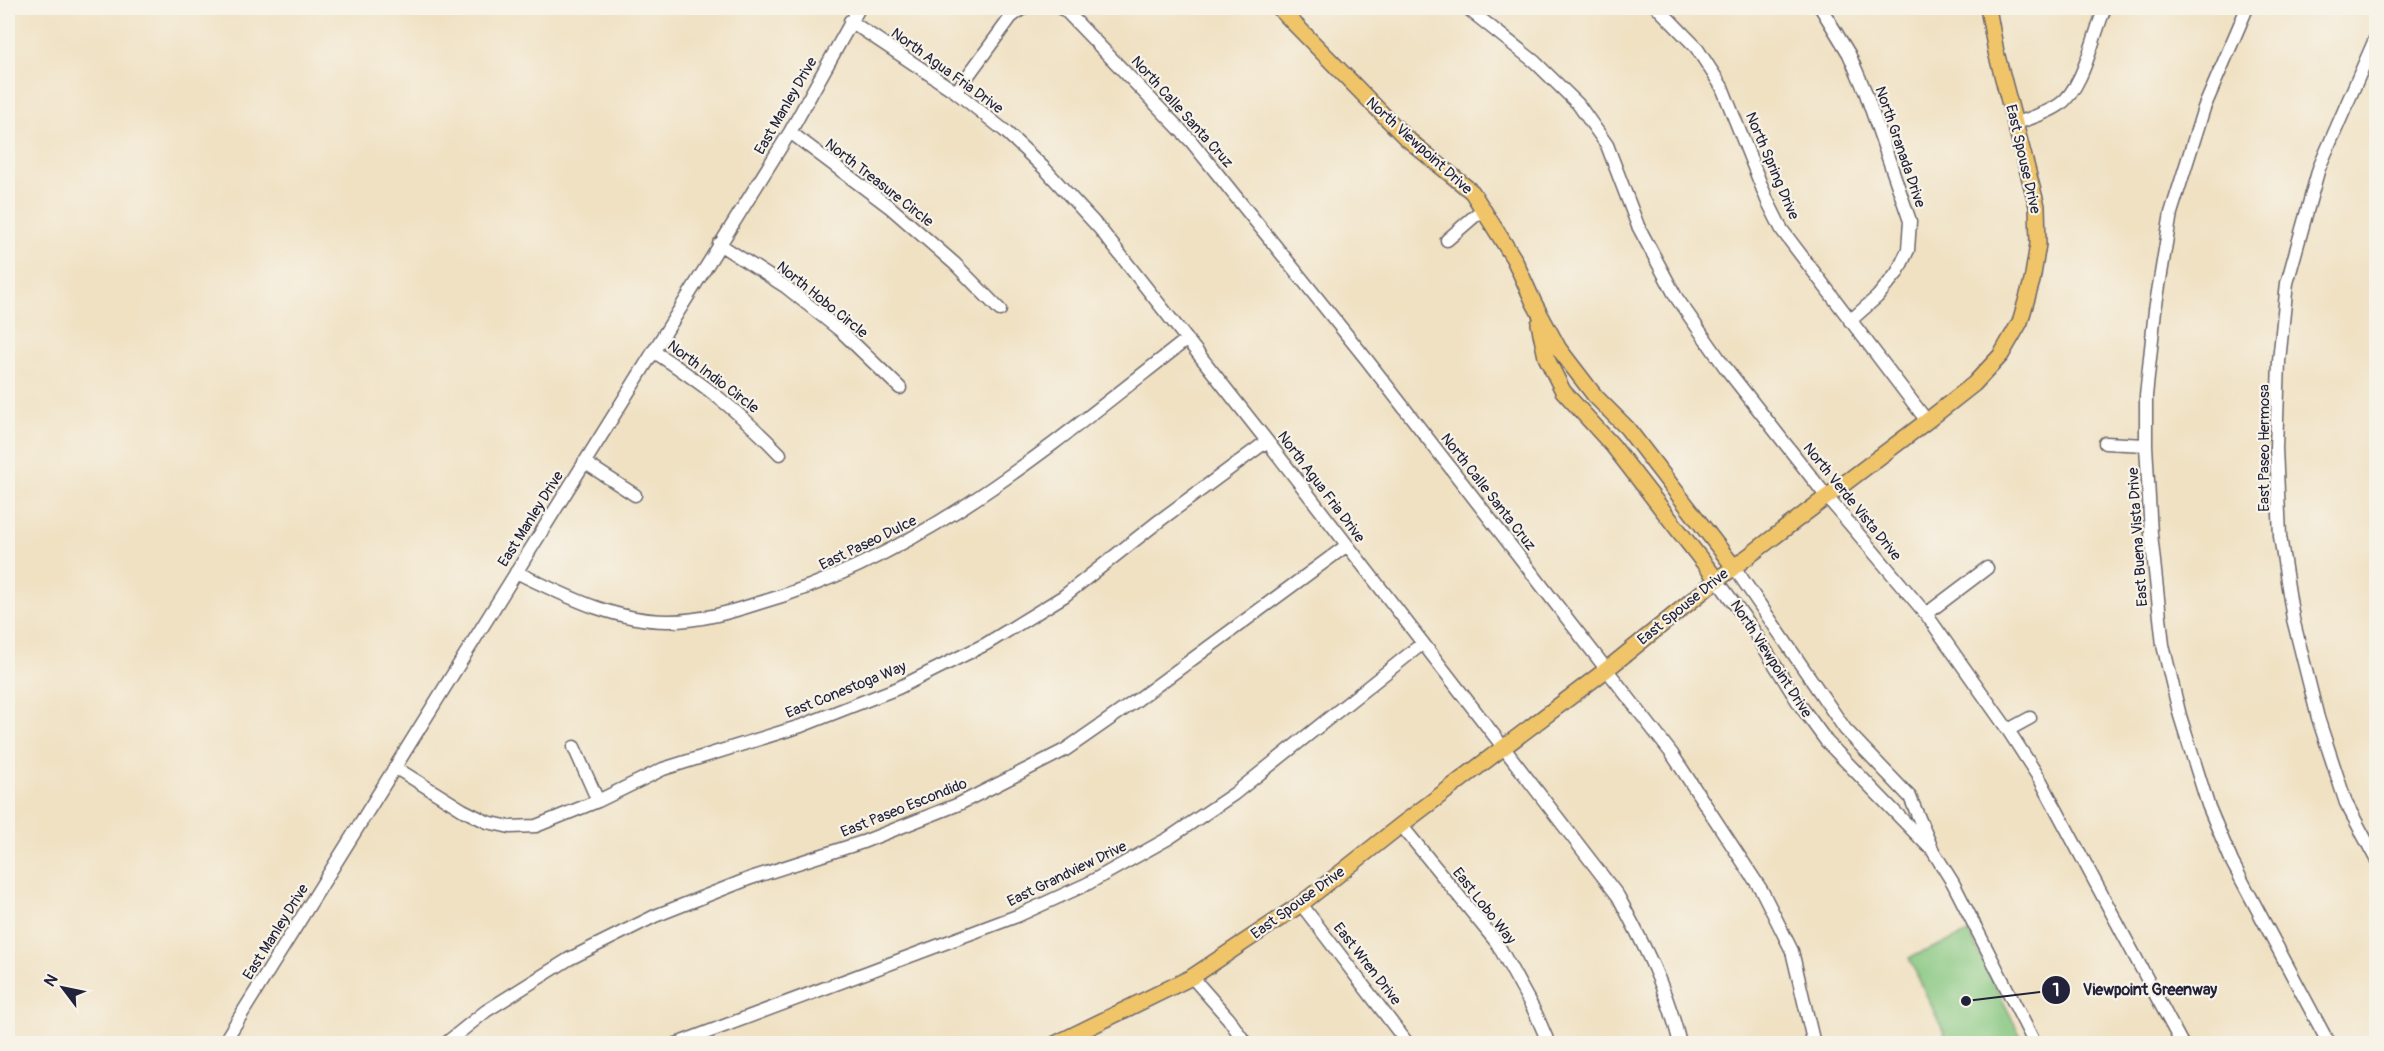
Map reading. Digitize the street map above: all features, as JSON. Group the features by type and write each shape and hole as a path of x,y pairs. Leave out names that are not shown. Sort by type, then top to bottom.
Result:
{"main road":[{"name":"North Viewpoint Drive","path":"1279,8 1376,110 1405,137 1473,192 1514,259 1558,349 1595,396 1627,428 1734,567"},
{"name":"East Spouse Drive","path":"1055,1044 1192,977 1301,904 1401,825 1606,670 1717,580 1927,421 1974,384 2001,355 2020,322 2032,280 2038,244 2037,207 1996,52 1988,8"},
{"name":"North Viewpoint Drive","path":"1534,303 1546,357 1563,391 1613,446 1717,580"}],"street":[{"name":"East Manley Drive","path":"223,1044 790,132 859,8"},
{"path":"956,92 1011,17 1023,8"},
{"name":"North Calle Santa Cruz","path":"1060,8 1094,38 1191,141 1367,360 1672,754 1762,891 1792,951 1815,1044"},
{"name":"North Verde Vista Drive","path":"1467,8 1535,62 1578,104 1607,145 1638,226 1676,297 1725,367 1827,497 1926,614 2008,730 2042,781 2182,1044"},
{"name":"North Spring Drive","path":"1659,8 1696,47 1722,87 1767,200 1782,230 1927,421"},
{"name":"North Granada Drive","path":"1821,8 1849,54 1865,91 1910,221 1908,250 1897,273 1877,297 1850,321"},
{"path":"2015,124 2058,106 2070,95 2078,81 2105,8"},
{"name":"East Buena Vista Drive","path":"2247,8 2204,108 2171,213 2152,331 2146,396 2151,534 2161,634 2180,716 2208,805 2232,862 2329,1044"},
{"name":"North Agua Fria Drive","path":"850,21 956,92 1005,131 1045,169 1092,220 1267,441 1618,896 1650,956 1675,1020 1680,1044"},
{"name":"East Paseo Hermosa","path":"2376,37 2319,168 2287,283 2278,361 2276,448 2280,536 2293,619 2318,718 2346,803 2376,859"},
{"name":"North Treasure Circle","path":"790,132 891,208 955,264 1000,310"},
{"path":"1447,240 1484,208"},
{"name":"North Hobo Circle","path":"719,244 786,287 842,331 900,388"},
{"name":"East Paseo Dulce","path":"516,572 568,597 617,615 670,621 725,613 783,597 849,572 927,531 1003,482 1186,340"},
{"name":"North Indio Circle","path":"653,351 696,379 748,420 780,454"},
{"name":"East Conestoga Way","path":"396,768 463,810 487,822 510,827 536,826 598,801 663,769 801,726 898,688 986,644 1064,596 1159,521 1267,441"},
{"path":"2105,443 2146,445"},
{"path":"584,462 635,495"},
{"name":"East Paseo Escondido","path":"445,1044 486,1011 569,959 655,916 751,878 863,842 959,804 1065,750 1137,700 1346,546"},
{"name":"North Viewpoint Drive","path":"1734,567 1845,729 1910,797 1933,851 1953,883 2035,1044"},
{"path":"1926,614 1987,568"},
{"name":"North Viewpoint Drive","path":"1717,580 1750,625 1800,705 1827,742 1933,851"},
{"name":"East Grandview Drive","path":"676,1044 1017,916 1087,884 1169,838 1234,794 1423,643"},
{"path":"2008,730 2030,718"},
{"path":"574,747 598,801"},
{"name":"East Lobo Way","path":"1401,825 1497,943 1536,1014 1549,1044"},
{"name":"East Wren Drive","path":"1301,904 1408,1044"},
{"path":"1192,977 1228,1018 1246,1044"}],"green space":[{"path":"1969,933 2024,1043 1949,1043 1909,958"}],"place":[{"name":"Viewpoint Greenway","path":"1966,1001"}]}
